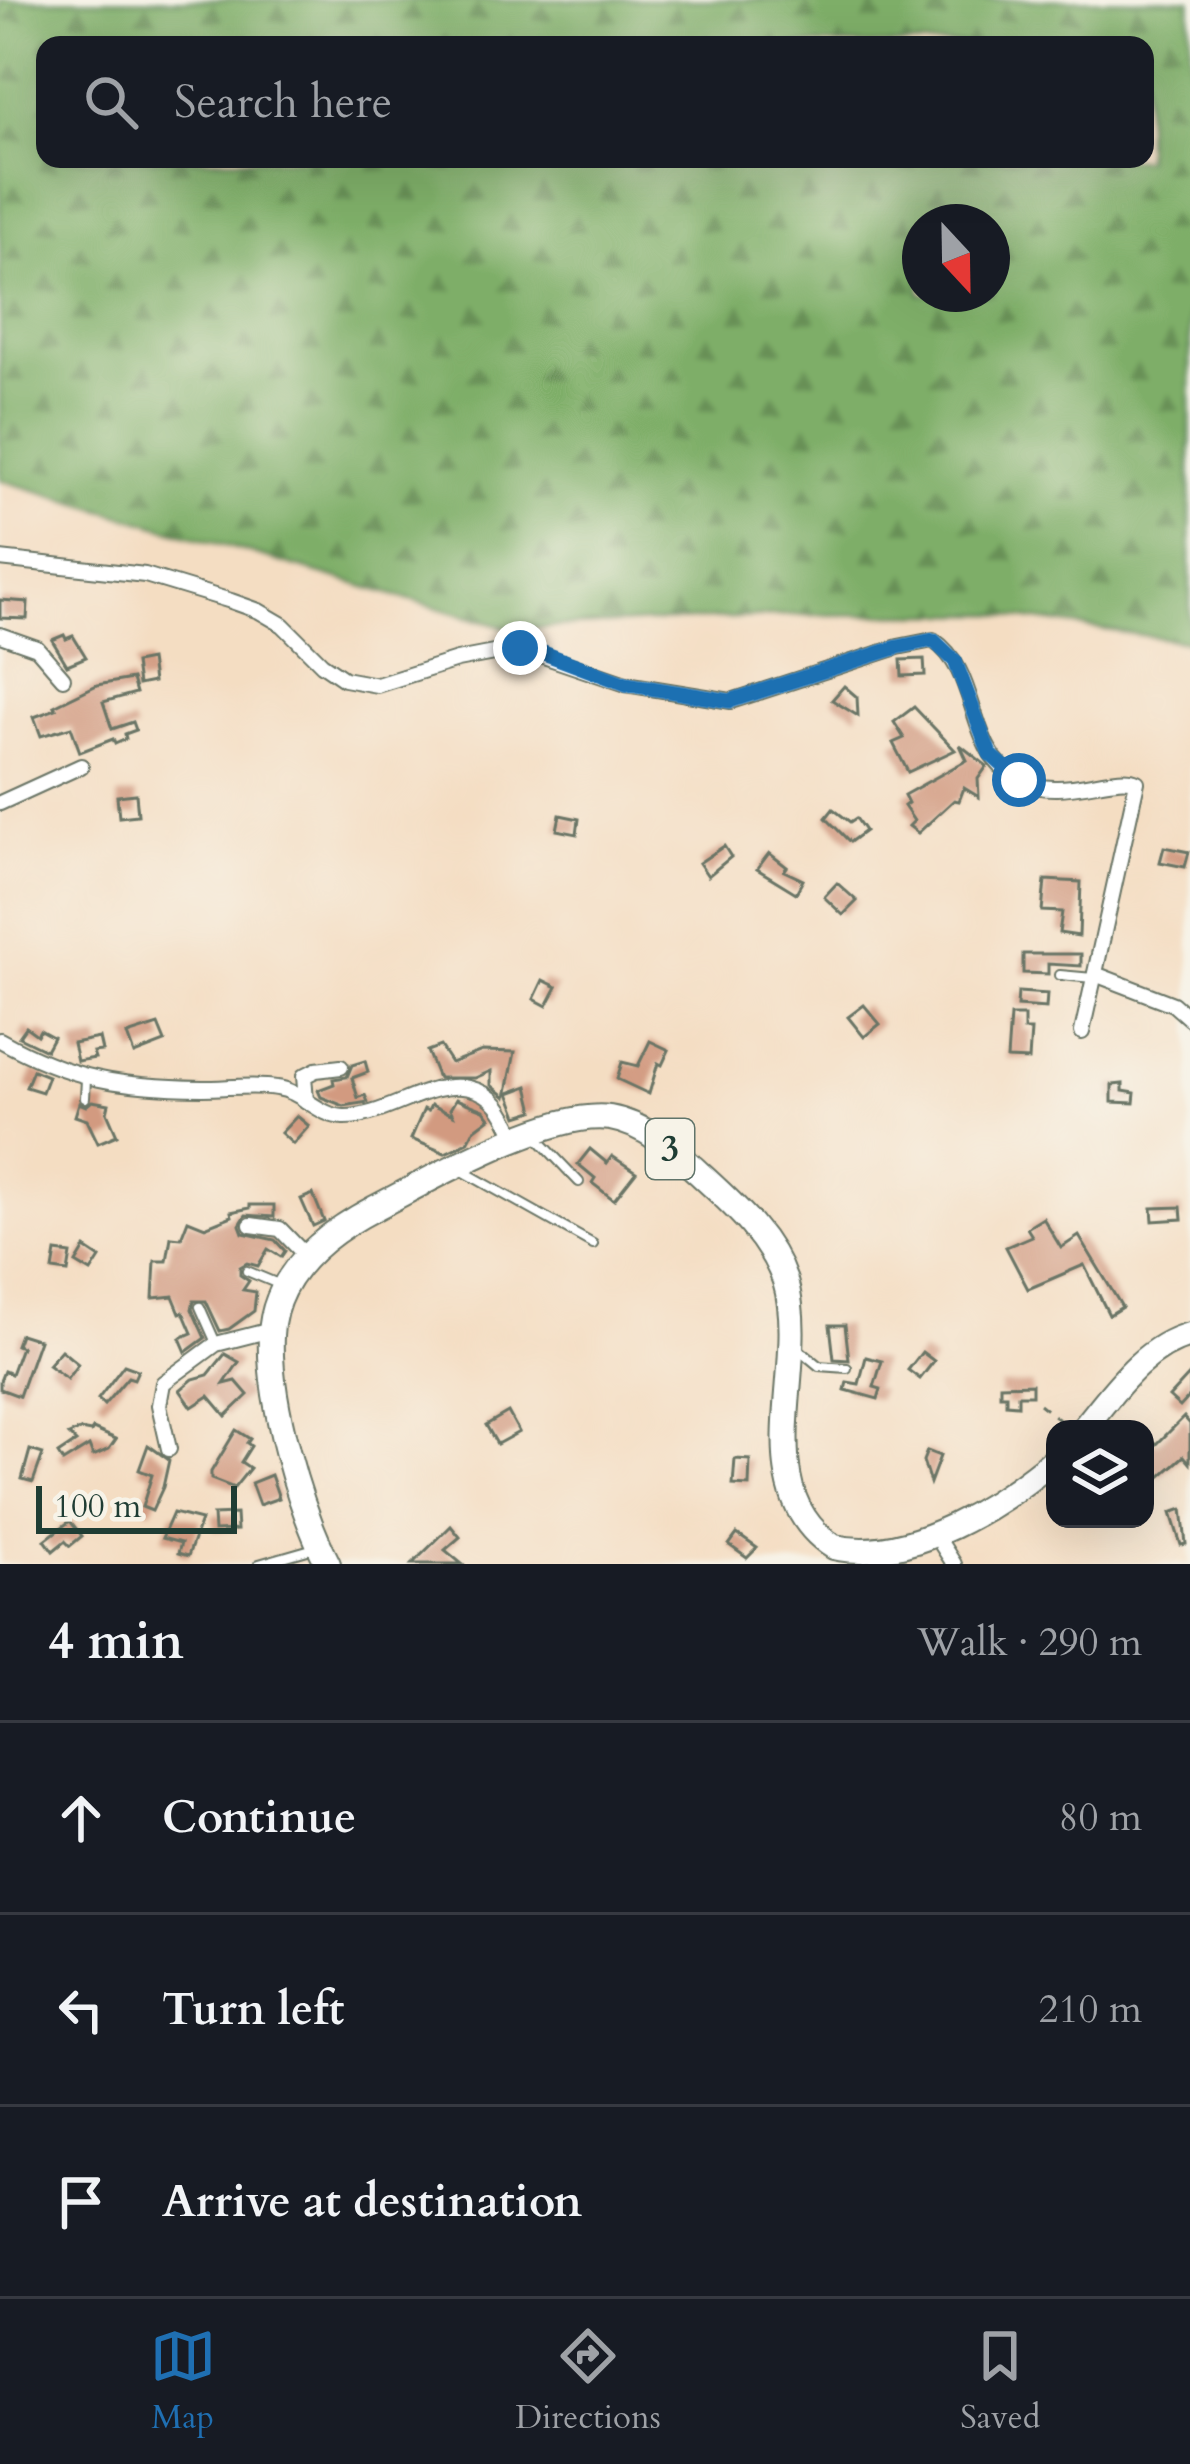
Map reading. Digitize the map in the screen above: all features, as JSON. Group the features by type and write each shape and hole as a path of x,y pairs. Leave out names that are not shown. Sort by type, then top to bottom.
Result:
{"highway":[{"name":"3","path":"324,1556 287,1447 274,1374 271,1330 284,1287 306,1256 351,1221 524,1135 577,1118 610,1118 657,1138 759,1232 785,1283 791,1488 812,1528 834,1547 852,1560 948,1554 1046,1467"},
{"path":"1086,1420 1157,1349 1190,1335"}],"street":[{"path":"0,559 145,575 231,601 283,626 344,679 377,685 457,660 520,648 626,684 730,701 933,640 955,661 984,742 998,764 1019,780 1064,789 1133,778 1137,787 1082,1032"},
{"path":"0,635 37,648 63,678"},
{"path":"0,802 81,766"},
{"path":"1102,784 1132,808"},
{"path":"1095,976 1173,1004 1190,1019"},
{"path":"0,1040 86,1078 196,1088 279,1088 329,1114 352,1116 445,1089 471,1088 497,1102 524,1135"},
{"path":"306,1101 304,1076 340,1067"},
{"path":"251,1225 280,1228 306,1256"},
{"path":"169,1449 158,1392 173,1373 216,1344 271,1330"}],"lane":[{"path":"1060,975 1095,976"},
{"path":"85,1098 86,1078"},
{"path":"524,1135 579,1183"},
{"path":"458,1168 593,1244"},
{"path":"248,1271 284,1287"},
{"path":"200,1307 216,1344"},
{"path":"790,1342 820,1366 847,1368"},
{"path":"259,1564 324,1556"}],"path":[{"path":"1039,1404 1064,1420"}],"green space":[{"path":"0,0 1190,0 1190,642 995,614 792,615 510,629 0,480"}],"building":[{"path":"0,600 28,602 27,619 0,618"},
{"path":"64,635 66,639 73,636 86,657 67,665 52,640"},
{"path":"924,659 925,675 902,676 901,660"},
{"path":"150,660 153,682 138,685 135,663"},
{"path":"132,679 136,693 103,702 112,729 133,722 136,730 125,734 126,739 80,752 71,727 41,736 34,717 97,685"},
{"path":"844,686 857,697 858,716 832,700"},
{"path":"914,707 955,750 908,772 893,743 904,738 894,722"},
{"path":"960,745 987,766 978,779 979,797 964,788 959,801 954,800 918,833 909,826 914,821 904,806 908,803 904,795 967,760"},
{"path":"136,794 138,815 119,817 117,796"},
{"path":"833,809 850,822 856,818 865,831 850,842 826,818"},
{"path":"560,815 579,819 577,834 557,830"},
{"path":"724,846 731,857 708,876 699,863"},
{"path":"1164,847 1189,852 1185,867 1160,862"},
{"path":"769,853 787,867 784,871 803,880 796,893 757,869"},
{"path":"1045,880 1081,882 1079,936 1059,933 1062,912 1042,911"},
{"path":"837,883 857,901 843,915 824,897"},
{"path":"1023,954 1081,954 1081,966 1048,964 1048,974 1023,973"},
{"path":"543,980 557,987 547,1006 534,999"},
{"path":"1018,992 1047,994 1046,1008 1017,1006"},
{"path":"864,1005 880,1024 864,1037 848,1017"},
{"path":"1010,1016 1024,1016 1024,1030 1031,1030 1029,1060 1007,1059"},
{"path":"158,1025 165,1042 134,1054 127,1035"},
{"path":"26,1027 37,1035 40,1030 53,1037 46,1050 19,1037"},
{"path":"99,1038 102,1051 93,1052 95,1058 77,1061 73,1043"},
{"path":"650,1041 669,1050 662,1065 658,1063 649,1094 617,1079 622,1062 638,1066"},
{"path":"440,1046 451,1063 482,1051 515,1052 506,1097 491,1085 491,1071 475,1078 438,1078 427,1051"},
{"path":"365,1061 368,1072 352,1078 358,1098 365,1095 368,1102 344,1106 321,1097 318,1090 334,1084 333,1079 347,1077 352,1065"},
{"path":"33,1070 48,1076 42,1092 26,1087"},
{"path":"1123,1084 1123,1091 1135,1093 1134,1103 1112,1102 1112,1085"},
{"path":"528,1086 534,1111 518,1116 509,1093"},
{"path":"456,1099 484,1110 490,1118 474,1130 468,1142 445,1153 411,1139 424,1109 428,1111 431,1105 453,1115 450,1109"},
{"path":"92,1101 109,1104 107,1112 117,1135 98,1143 87,1120 75,1116 79,1103 86,1106"},
{"path":"297,1116 309,1126 293,1144 281,1133"},
{"path":"590,1149 607,1163 612,1156 636,1172 614,1200 578,1164"},
{"path":"313,1194 324,1221 313,1226 301,1199"},
{"path":"250,1205 274,1205 274,1217 246,1215 240,1225 243,1233 275,1240 285,1251 281,1257 268,1249 258,1266 247,1263 240,1267 240,1275 249,1281 243,1290 256,1292 254,1311 229,1329 220,1331 206,1301 194,1301 192,1309 205,1338 186,1352 180,1338 192,1333 183,1312 173,1296 153,1298 155,1261 167,1261 171,1237 181,1238 188,1220 205,1227"},
{"path":"1181,1207 1182,1219 1153,1221 1152,1208"},
{"path":"1043,1218 1061,1248 1079,1236 1122,1307 1109,1315 1084,1265 1028,1289 1006,1247 1032,1236 1027,1228"},
{"path":"85,1248 100,1258 91,1272 76,1263"},
{"path":"56,1252 71,1254 68,1272 53,1270"},
{"path":"830,1325 845,1325 849,1360 834,1359"},
{"path":"20,1334 39,1340 19,1396 0,1389 0,1381 4,1371 11,1374 21,1347 16,1345"},
{"path":"61,1350 78,1364 67,1379 48,1365"},
{"path":"922,1352 934,1361 920,1379 908,1370"},
{"path":"225,1354 239,1362 224,1384 236,1381 248,1395 226,1416 209,1396 192,1407 180,1390 208,1375"},
{"path":"866,1357 882,1361 874,1387 881,1389 878,1399 845,1390 847,1382 859,1384"},
{"path":"124,1365 138,1370 134,1379 128,1377 104,1405 98,1399"},
{"path":"1190,1374 1190,1396 1180,1407 1169,1397"},
{"path":"1032,1384 1032,1395 1018,1395 1018,1405 1006,1404 1006,1395 1000,1395 1000,1385"},
{"path":"508,1412 519,1432 497,1444 486,1425"},
{"path":"1184,1417 1190,1424 1190,1463 1184,1456 1160,1477 1154,1471 1154,1441 1157,1444"},
{"path":"93,1429 116,1439 109,1449 93,1456 89,1446 63,1462 58,1454 76,1442 69,1435"},
{"path":"236,1430 250,1439 251,1446 241,1462 250,1468 234,1488 211,1479 211,1472"},
{"path":"148,1445 169,1460 152,1511 142,1507 152,1475 139,1470"},
{"path":"30,1450 43,1454 33,1482 22,1479"},
{"path":"927,1451 940,1456 930,1483 923,1461"},
{"path":"735,1459 750,1460 749,1486 733,1485"},
{"path":"271,1475 279,1498 259,1505 251,1483"},
{"path":"1182,1509 1186,1544 1181,1545 1171,1513"},
{"path":"173,1513 201,1520 188,1556 178,1553 181,1543 162,1538"},
{"path":"236,1514 237,1530 214,1531 213,1515"},
{"path":"70,1521 82,1536 53,1551 45,1540"},
{"path":"451,1526 460,1537 445,1550 462,1564 412,1564"},
{"path":"737,1534 757,1548 747,1558 729,1545"}],"route":[{"path":"520,648 626,684 730,701 933,640 955,661 990,754 1019,780"}]}
